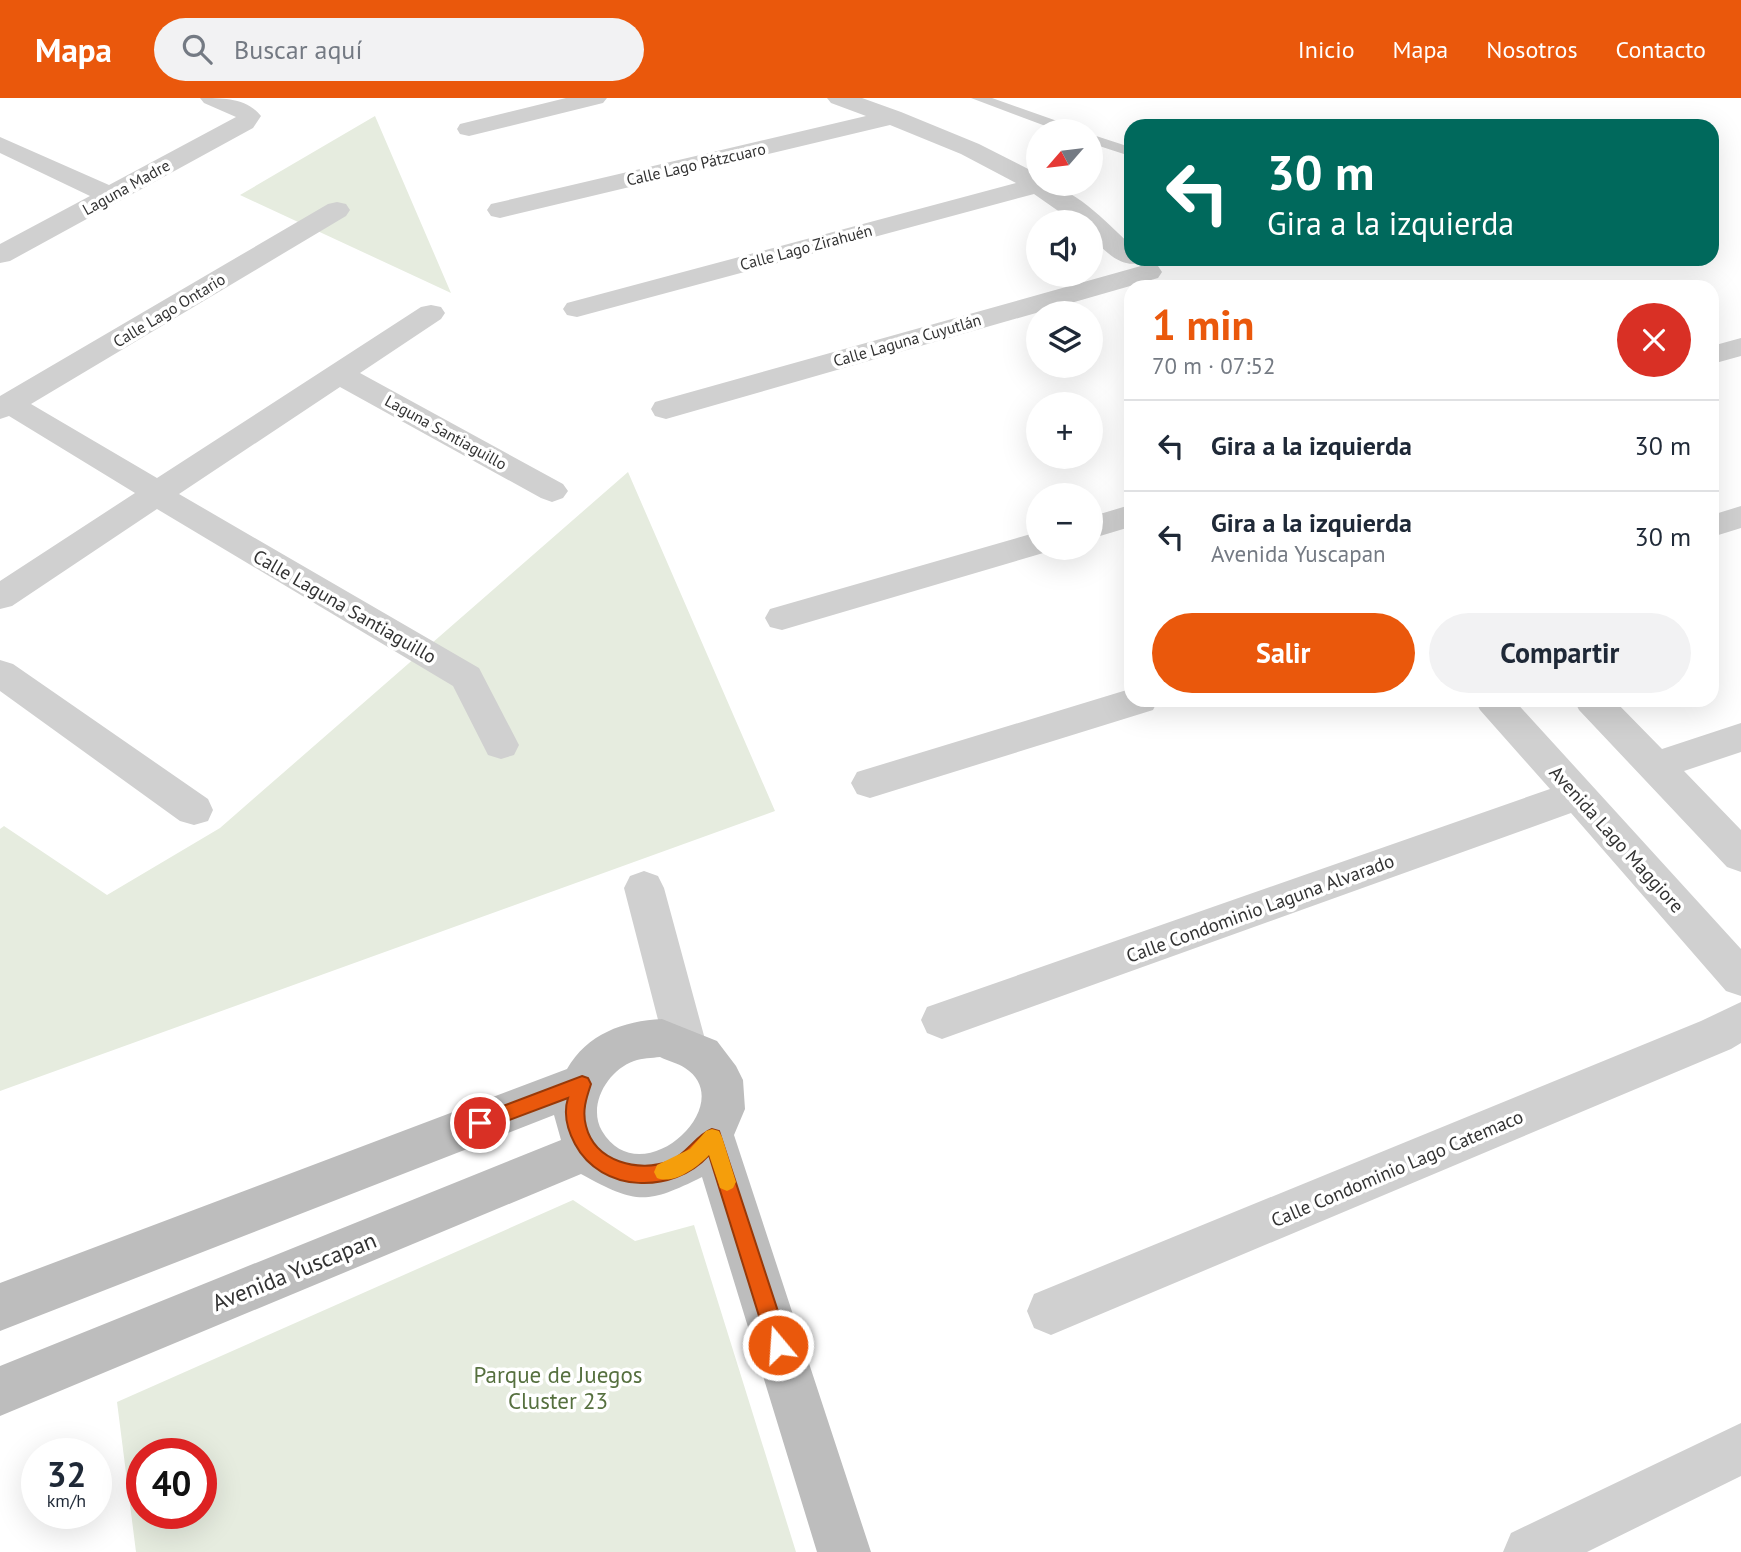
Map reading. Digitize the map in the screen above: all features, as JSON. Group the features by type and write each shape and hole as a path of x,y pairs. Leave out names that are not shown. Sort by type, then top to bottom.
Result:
{"street":[{"name":"Laguna Madre","path":"0,255 244,123 249,116 243,110 212,98"},
{"path":"470,129 594,98"},
{"path":"839,98 953,140 1026,180"},
{"name":"Calle Lago Pátzcuaro","path":"500,210 892,117"},
{"path":"0,144 111,196"},
{"name":"Calle Lago Zirahuén","path":"577,309 1026,188"},
{"path":"1052,196 1072,210"},
{"name":"Calle Lago Ontario","path":"5,406 337,211"},
{"path":"1103,234 1124,253"},
{"name":"Calle Laguna Cuyutlán","path":"666,409 1143,269"},
{"path":"0,597 431,313"},
{"path":"1719,353 1741,347"},
{"name":"Laguna Santiaguillo","path":"339,374 552,491"},
{"name":"Calle Laguna Santiaguillo","path":"5,406 160,494 174,507 466,677 501,745"},
{"path":"1719,524 1741,517"},
{"path":"1103,524 1124,518"},
{"path":"782,618 1026,547"},
{"path":"0,673 194,810"},
{"path":"870,783 1124,705"},
{"name":"Avenida Lago Maggiore","path":"1499,707 1741,978"},
{"path":"1599,707 1741,856"},
{"path":"1656,766 1741,737"},
{"name":"Calle Condominio Laguna Alvarado","path":"942,1020 1578,795"},
{"path":"644,887 685,1043"},
{"name":"Calle Condominio Lago Catemaco","path":"1051,1311 1716,1035 1741,1021"},
{"path":"662,1038 685,1043 704,1055 717,1072 723,1093 722,1115 712,1137 696,1155 676,1168 651,1175 627,1174 605,1165 588,1150 577,1129 575,1107 582,1084 595,1063 614,1048 637,1039 662,1038"},
{"path":"0,1307 582,1084"},
{"path":"712,1137 844,1552"},
{"name":"Avenida Yuscapan","path":"0,1391 588,1150"},
{"path":"1530,1552 1741,1448"}],"lane":[{"path":"978,98 1038,119"},
{"path":"1103,143 1124,150"}],"green space":[{"path":"375,116 451,293 240,195"},
{"path":"628,472 775,811 0,1091 0,829 4,826 107,895 220,828"},
{"name":"Parque de Juegos Cluster 23","path":"573,1200 635,1241 694,1225 796,1552 136,1552 133,1529 217,1529 217,1438 126,1438 126,1473 117,1402"}],"slow traffic":[{"path":"663,1172 676,1168 696,1155 712,1137 727,1182"}],"route":[{"path":"480,1123 582,1084 575,1107 577,1129 588,1150 605,1165 627,1174 651,1175 676,1168 696,1155 712,1137 778,1345"}]}
